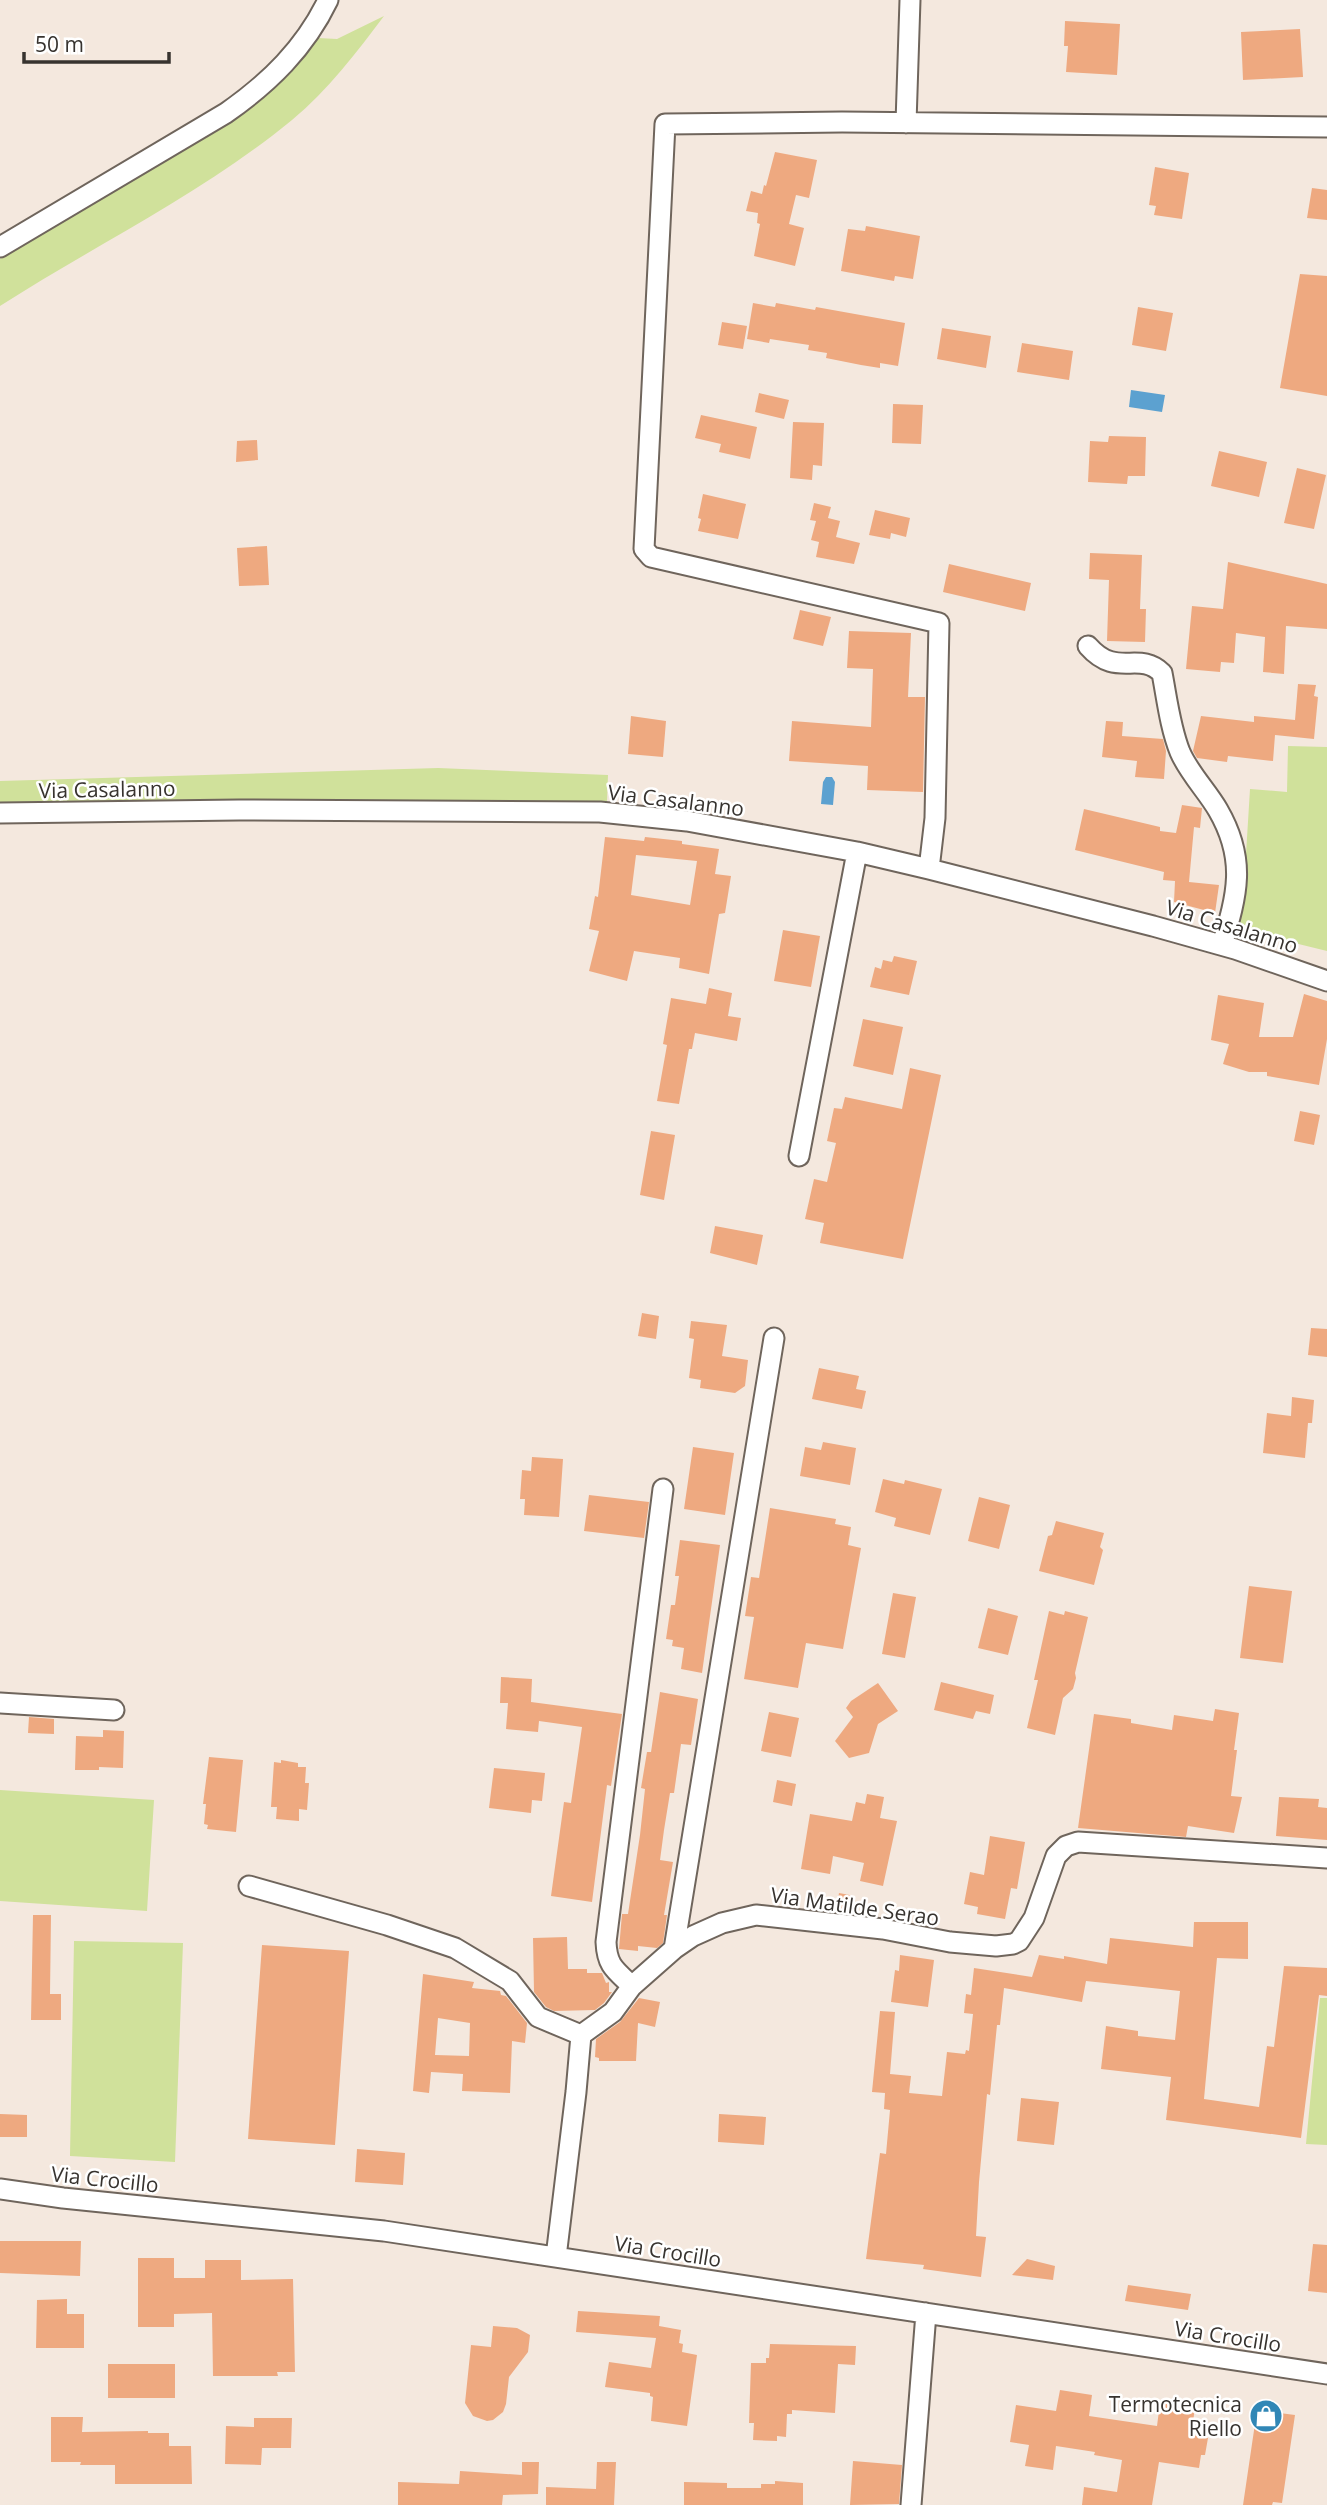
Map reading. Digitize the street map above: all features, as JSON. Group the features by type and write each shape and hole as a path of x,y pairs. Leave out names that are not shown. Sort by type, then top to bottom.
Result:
{"street":[{"path":"0,247 226,113 257,91 290,59 321,16 328,0"},
{"path":"905,123 910,0"},
{"path":"929,869 935,818 939,623 651,556 644,548 665,124 1327,127"},
{"path":"1088,646 1107,663 1147,664 1157,667 1163,673 1171,725 1181,754 1219,811 1230,835 1238,886 1222,946"},
{"name":"Via Casalanno","path":"0,813 239,810 600,812 687,821 857,852 929,869 1153,926 1327,981"},
{"path":"799,1156 857,852"},
{"path":"674,1949 775,1338"},
{"path":"632,1986 612,1968 607,1958 606,1942 663,1489"},
{"path":"0,1703 114,1710"},
{"name":"Via Matilde Serao","path":"581,2035 613,2012 632,1986 674,1949 693,1936 722,1923 756,1915 870,1927 950,1942 996,1946 1019,1941 1034,1918 1056,1856 1066,1846 1078,1842 1327,1858"},
{"path":"249,1886 387,1924 455,1948 510,1981 538,2017 581,2035 556,2257"},
{"name":"Via Crocillo","path":"0,2189 384,2231 1327,2374"},
{"path":"911,2505 926,2313"}],"green space":[{"path":"384,16 353,57 318,96 258,146 186,195 0,306 0,259 165,154 234,118 269,92 302,60 318,38 337,39"},
{"path":"1288,746 1327,747 1327,951 1238,929 1243,903 1250,789 1287,792"},
{"path":"438,768 608,775 607,802 301,800 0,804 0,781"},
{"path":"0,1790 154,1800 147,1911 0,1901"},
{"path":"74,1941 183,1943 175,2162 70,2156"},
{"path":"1320,1998 1327,1998 1327,2145 1306,2144"}],"water":[{"path":"1131,390 1165,395 1162,412 1129,407"},
{"path":"826,777 832,777 835,782 833,805 821,804"}],"building":[{"path":"1065,21 1120,24 1117,75 1066,72 1068,46 1064,46"},
{"path":"1300,29 1303,77 1243,80 1241,32"},
{"path":"775,152 817,160 809,198 796,195 789,224 804,228 795,266 754,256 760,224 757,223 758,213 746,211 751,191 762,194 764,185 766,186"},
{"path":"1155,167 1189,173 1182,219 1154,215 1156,206 1149,205"},
{"path":"1312,188 1327,190 1327,220 1307,218"},
{"path":"866,226 920,236 913,279 895,276 894,281 841,271 848,229 865,231"},
{"path":"1300,274 1327,276 1327,396 1280,388"},
{"path":"753,303 775,307 776,303 815,310 816,307 905,323 898,366 880,363 880,368 861,365 826,358 827,353 808,350 809,345 770,339 769,343 747,339"},
{"path":"1138,307 1173,313 1166,351 1132,345"},
{"path":"722,322 747,326 743,349 718,345"},
{"path":"942,328 991,336 986,368 937,359"},
{"path":"1022,343 1073,351 1069,380 1017,372"},
{"path":"759,393 789,400 784,419 755,412"},
{"path":"893,404 923,405 921,444 892,443"},
{"path":"701,415 757,427 750,459 719,452 721,444 695,438"},
{"path":"793,422 824,423 822,466 813,465 812,480 790,478"},
{"path":"1109,436 1146,437 1145,476 1128,476 1127,484 1088,482 1090,441 1108,442"},
{"path":"257,440 258,460 236,462 237,441"},
{"path":"1219,451 1267,462 1259,497 1211,486"},
{"path":"1297,468 1326,475 1314,529 1284,523"},
{"path":"703,494 746,504 738,539 698,531"},
{"path":"814,503 831,507 828,518 840,521 836,537 860,543 854,564 816,557 819,542 811,540 816,521 810,520"},
{"path":"875,510 910,518 906,537 891,533 890,539 869,535"},
{"path":"267,546 269,585 239,586 237,548"},
{"path":"1090,553 1142,555 1140,609 1146,609 1145,642 1107,641 1109,580 1089,579"},
{"path":"1228,562 1327,584 1327,629 1286,626 1284,674 1263,672 1265,637 1236,633 1234,663 1221,662 1220,672 1186,669 1192,606 1223,609"},
{"path":"949,564 1031,583 1025,611 943,592"},
{"path":"800,610 831,617 823,646 793,639"},
{"path":"849,631 911,633 908,697 925,697 923,792 867,790 868,766 789,761 792,721 871,727 873,669 847,668"},
{"path":"1298,684 1316,685 1314,696 1318,697 1314,739 1275,735 1273,761 1228,756 1227,762 1197,758 1193,751 1201,716 1254,722 1254,716 1295,720"},
{"path":"631,716 666,721 663,757 628,754"},
{"path":"1106,721 1123,722 1122,736 1163,739 1166,751 1164,779 1135,777 1137,761 1102,757"},
{"path":"1182,805 1202,808 1200,828 1194,827 1189,882 1219,885 1215,913 1174,902 1175,881 1163,880 1164,872 1075,850 1084,809 1160,827 1160,831 1176,833"},
{"path":"605,837 644,841 645,837 719,849 715,874 731,876 725,913 719,914 709,974 679,968 680,958 634,951 627,981 589,971 599,931 589,929 595,896 598,897","holes":["636,855 697,861 690,905 631,895"]},
{"path":"783,930 820,936 811,987 774,981"},
{"path":"894,956 917,961 909,995 870,987 875,967 881,969 883,960 892,962"},
{"path":"709,988 732,993 728,1016 741,1018 737,1041 695,1033 692,1049 689,1049 679,1104 657,1101 667,1045 663,1044 671,998 706,1004"},
{"path":"1304,994 1327,1001 1327,1039 1319,1085 1267,1076 1267,1072 1249,1072 1223,1064 1229,1044 1211,1040 1218,995 1264,1003 1259,1037 1293,1037"},
{"path":"863,1019 903,1027 893,1075 853,1066"},
{"path":"910,1068 941,1075 903,1259 820,1243 824,1223 805,1219 814,1179 827,1182 836,1143 827,1141 834,1108 842,1109 845,1097 902,1109"},
{"path":"1300,1111 1320,1115 1314,1145 1294,1141"},
{"path":"651,1131 675,1135 664,1200 640,1195"},
{"path":"715,1226 763,1235 757,1265 710,1253"},
{"path":"642,1313 659,1316 656,1339 638,1336"},
{"path":"691,1321 727,1325 722,1356 748,1360 745,1386 735,1393 700,1388 701,1380 689,1378 694,1339 689,1338"},
{"path":"1311,1328 1327,1329 1327,1357 1308,1355"},
{"path":"819,1368 859,1376 856,1389 866,1391 862,1409 812,1399"},
{"path":"1292,1397 1314,1400 1312,1423 1308,1423 1305,1458 1263,1453 1267,1413 1291,1416"},
{"path":"823,1442 856,1448 850,1485 800,1476 805,1447 821,1450"},
{"path":"693,1447 734,1453 725,1515 684,1509"},
{"path":"532,1457 563,1459 559,1517 524,1515 525,1499 520,1499 522,1470 531,1471"},
{"path":"883,1479 904,1484 905,1480 942,1489 930,1535 894,1526 896,1518 875,1512"},
{"path":"589,1495 649,1502 644,1538 584,1531"},
{"path":"979,1497 1010,1505 999,1549 968,1541"},
{"path":"770,1508 836,1519 835,1524 851,1527 848,1545 861,1548 843,1649 806,1643 798,1688 744,1679 754,1617 745,1616 751,1577 759,1578"},
{"path":"1056,1521 1104,1533 1100,1547 1103,1550 1094,1585 1039,1571 1048,1536 1052,1535"},
{"path":"680,1540 720,1545 702,1673 681,1669 684,1648 672,1646 673,1640 666,1639 671,1605 675,1605 679,1576 675,1576"},
{"path":"1249,1586 1292,1591 1283,1663 1240,1658"},
{"path":"893,1593 916,1597 905,1658 882,1654"},
{"path":"988,1608 1018,1616 1008,1655 978,1648"},
{"path":"1049,1611 1064,1615 1065,1611 1088,1617 1073,1689 1063,1698 1055,1735 1027,1728"},
{"path":"501,1677 532,1679 531,1702 622,1714 611,1786 607,1785 592,1902 551,1896 564,1802 571,1803 582,1727 539,1721 538,1732 506,1729 508,1703 500,1703"},
{"path":"941,1682 994,1695 990,1714 976,1711 973,1719 934,1710"},
{"path":"878,1683 898,1711 878,1724 869,1753 849,1758 835,1741 853,1717 846,1708 851,1701"},
{"path":"660,1692 698,1699 691,1745 681,1744 674,1793 670,1793 664,1830 660,1860 673,1862 664,1915 667,1915 663,1943 657,1948 638,1946 638,1951 619,1949 622,1914 628,1914 640,1835 645,1789 641,1788 647,1752 651,1752"},
{"path":"1215,1709 1239,1713 1231,1796 1242,1797 1234,1833 1188,1826 1186,1837 1078,1828 1094,1714 1131,1719 1131,1723 1172,1730 1174,1715 1213,1721"},
{"path":"769,1712 799,1718 791,1757 761,1751"},
{"path":"29,1717 54,1719 54,1734 28,1733"},
{"path":"103,1730 124,1731 123,1768 75,1770 76,1736 103,1737"},
{"path":"209,1757 243,1760 236,1832 207,1829 208,1825 204,1824 206,1804 203,1804"},
{"path":"281,1760 298,1763 298,1767 306,1767 305,1783 309,1783 307,1810 299,1809 299,1821 276,1819 277,1807 271,1807 274,1762 281,1763"},
{"path":"494,1768 545,1773 542,1801 532,1800 531,1813 489,1808"},
{"path":"777,1780 796,1784 792,1806 773,1802"},
{"path":"867,1794 884,1797 880,1818 897,1821 883,1886 860,1881 864,1863 833,1856 830,1874 801,1869 810,1814 852,1821 856,1802 865,1804"},
{"path":"1279,1797 1319,1799 1318,1807 1327,1808 1327,1840 1276,1836"},
{"path":"990,1836 1025,1842 1017,1889 1011,1888 1005,1919 977,1914 978,1907 964,1904 970,1872 984,1875"},
{"path":"839,1893 855,1896 852,1913 836,1912"},
{"path":"33,1915 51,1915 50,1994 61,1994 61,2020 31,2020"},
{"path":"1194,1922 1248,1922 1248,1959 1217,1958 1204,2099 1259,2107 1267,2046 1274,2047 1284,1966 1327,1968 1327,1996 1319,1995 1301,2138 1166,2120 1171,2077 1101,2069 1106,2026 1138,2031 1138,2036 1175,2040 1180,1991 1086,1981 1082,2002 1004,1988 1000,2025 997,2025 990,2095 987,2094 979,2182 976,2236 986,2237 981,2277 923,2269 924,2265 866,2259 880,2153 886,2154 890,2110 884,2109 885,2093 872,2092 880,2011 895,2012 890,2074 911,2076 909,2093 942,2096 947,2052 965,2054 966,2050 969,2051 973,2014 964,2013 966,1994 971,1995 974,1968 1032,1977 1039,1955 1064,1959 1064,1956 1107,1964 1110,1938 1193,1947"},
{"path":"567,1937 568,1969 587,1969 587,1973 602,1973 606,1983 609,1982 609,1992 612,1992 595,2010 554,2011 546,2007 534,1992 533,1938"},
{"path":"262,1945 349,1951 335,2145 248,2139"},
{"path":"900,1955 934,1960 928,2007 891,2002"},
{"path":"423,1974 474,1982 472,1988 500,1991 501,1995 506,1996 527,2023 525,2043 512,2041 510,2093 462,2091 463,2074 431,2072 429,2093 413,2091","holes":["438,2018 470,2023 469,2056 435,2055"]},
{"path":"639,1998 660,2002 655,2027 638,2023 636,2061 599,2061 599,2058 595,2057 596,2039 620,2022"},
{"path":"1021,2098 1059,2102 1054,2145 1017,2141"},
{"path":"0,2114 27,2115 27,2137 0,2137"},
{"path":"719,2114 766,2117 764,2145 718,2142"},
{"path":"357,2149 405,2153 403,2185 355,2182"},
{"path":"0,2241 81,2241 80,2276 0,2273"},
{"path":"1313,2244 1327,2245 1327,2293 1308,2291"},
{"path":"138,2258 174,2258 174,2278 205,2278 205,2260 241,2260 241,2280 293,2279 295,2372 277,2372 278,2376 213,2376 212,2313 174,2314 174,2327 138,2327"},
{"path":"1027,2259 1055,2266 1053,2280 1012,2275"},
{"path":"1128,2285 1191,2294 1188,2310 1125,2301"},
{"path":"67,2299 67,2314 84,2314 84,2348 36,2348 37,2300"},
{"path":"578,2311 660,2316 659,2326 681,2330 679,2343 683,2344 682,2352 697,2355 687,2426 651,2421 653,2397 650,2393 605,2387 609,2362 651,2368 656,2338 576,2332"},
{"path":"493,2326 517,2328 530,2335 528,2352 509,2377 503,2412 487,2421 473,2416 465,2403 471,2345 491,2347"},
{"path":"770,2344 856,2346 855,2365 838,2364 835,2413 792,2410 792,2414 787,2414 786,2437 777,2436 777,2441 753,2440 754,2423 749,2423 751,2363 766,2363"},
{"path":"108,2364 175,2364 175,2398 108,2398"},
{"path":"1060,2390 1092,2395 1089,2416 1157,2426 1160,2403 1195,2408 1191,2435 1208,2438 1199,2468 1159,2462 1152,2505 1082,2505 1084,2487 1117,2492 1122,2460 1094,2455 1095,2452 1056,2446 1053,2470 1025,2466 1029,2445 1010,2442 1016,2405 1056,2411"},
{"path":"1257,2410 1295,2415 1282,2503 1243,2505"},
{"path":"51,2417 83,2417 82,2432 169,2433 169,2446 191,2446 192,2484 115,2484 115,2465 51,2462"},
{"path":"254,2418 292,2418 291,2448 262,2448 261,2465 225,2464 226,2426 254,2427"},
{"path":"853,2461 902,2465 899,2504 850,2505"},
{"path":"522,2462 539,2462 538,2494 503,2495 502,2505 398,2505 398,2482 459,2484 460,2471 522,2475"},
{"path":"597,2462 616,2462 614,2505 546,2505 546,2487 596,2489"},
{"path":"775,2481 803,2483 803,2505 684,2505 684,2482 727,2483 727,2488 761,2488 761,2484 775,2484"}],"place":[{"name":"Termotecnica Riello","path":"1266,2416"}]}
